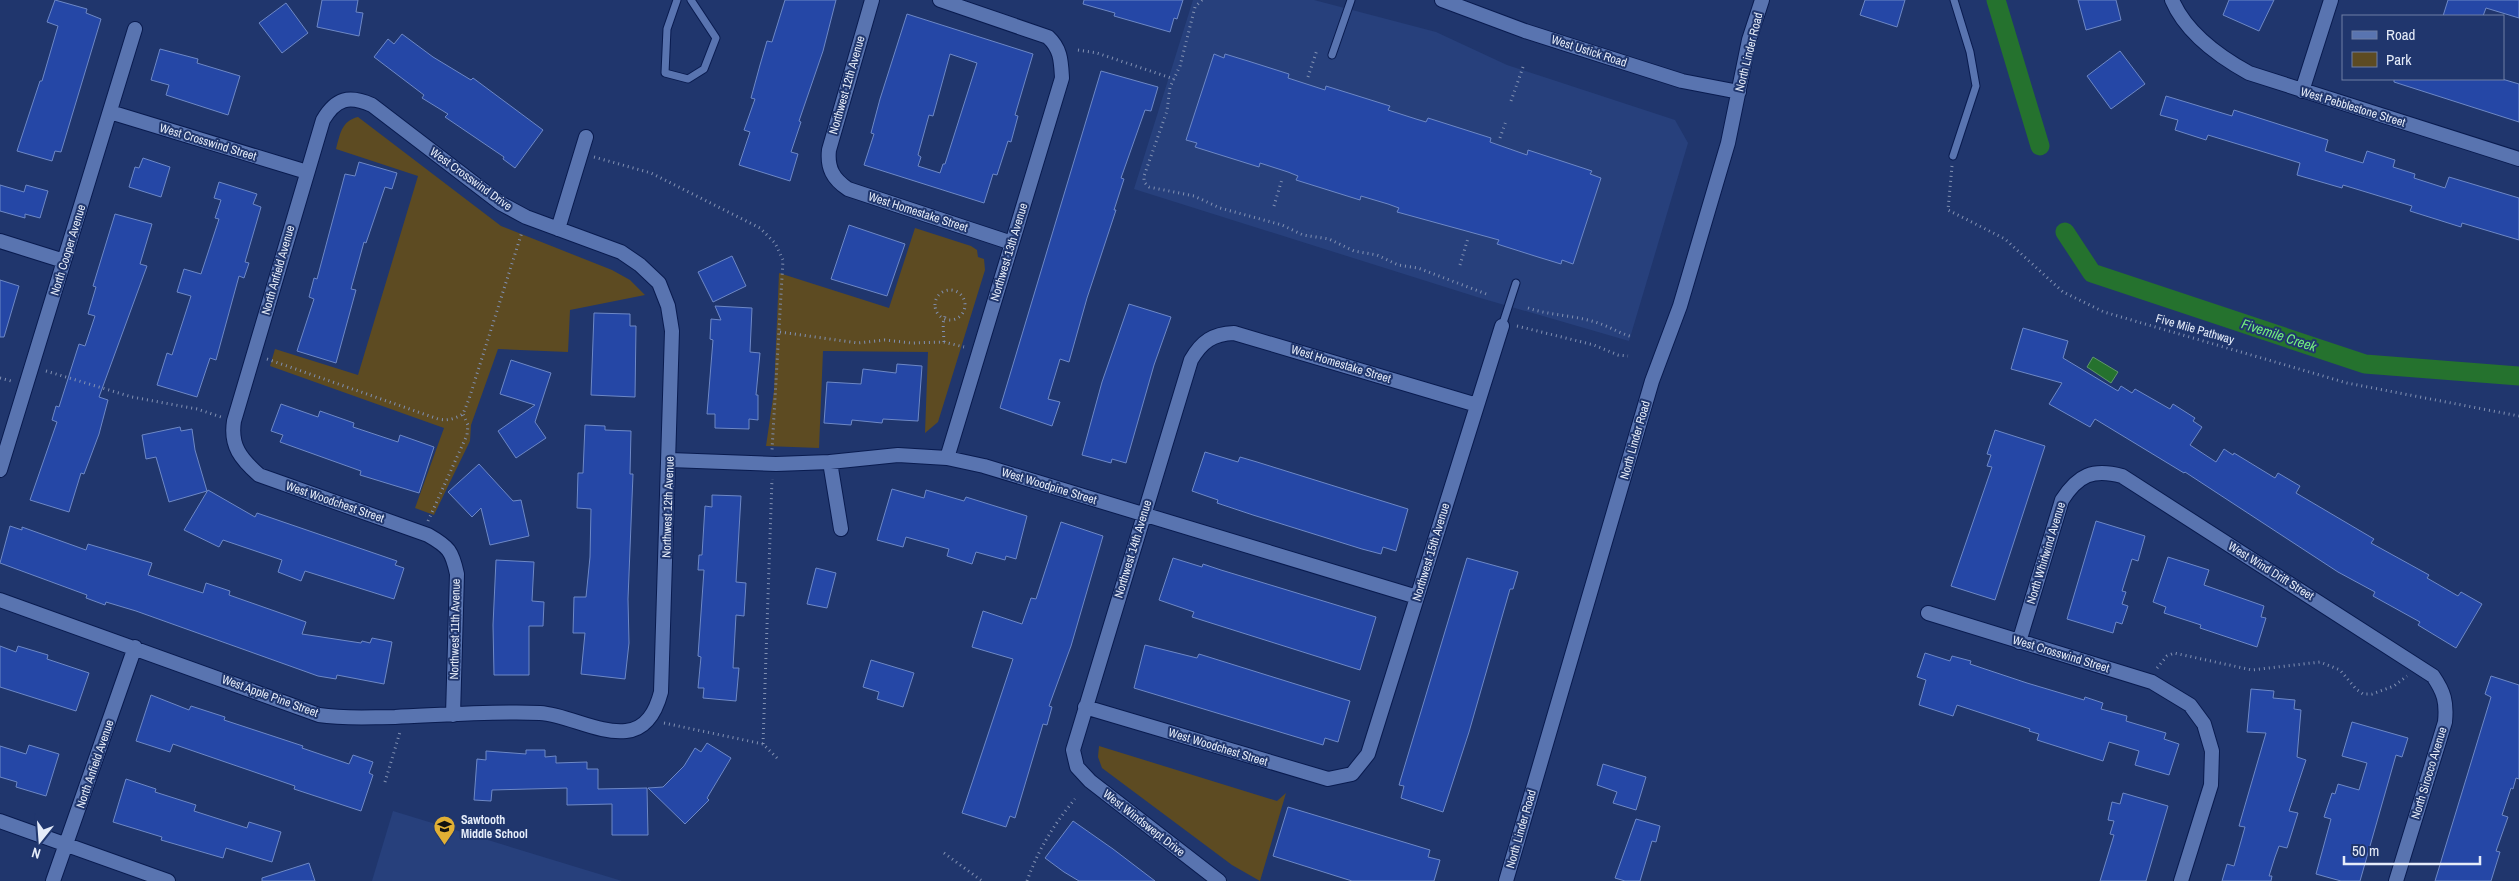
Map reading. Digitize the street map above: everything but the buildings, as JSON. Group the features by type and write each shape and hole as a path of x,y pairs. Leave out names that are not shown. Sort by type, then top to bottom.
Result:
{"street":[{"name":"Northwest 12th Avenue","path":"831,171 828,161 829,150 872,0"},
{"name":"Northwest 13th Avenue","path":"940,0 1048,37 1057,46 1061,60 1062,78 947,458"},
{"name":"West Ustick Road","path":"1442,0 1525,31 1682,81 1739,92"},
{"name":"North Linder Road","path":"1506,881 1652,381 1680,306 1728,143 1749,40 1762,0"},
{"name":"West Pebblestone Street","path":"2172,0 2196,36 2224,59 2248,73 2519,159"},
{"path":"2302,91 2331,0"},
{"name":"North Cooper Avenue","path":"0,470 135,29"},
{"name":"West Crosswind Drive","path":"339,101 358,99 372,105 500,203 526,217 621,252 640,265 659,283"},
{"name":"North Anfield Avenue","path":"234,446 232,432 234,421 322,120 339,101"},
{"name":"West Crosswind Street","path":"110,112 307,172"},
{"path":"558,229 586,137"},
{"name":"West Homestake Street","path":"831,171 838,182 848,189 1012,243"},
{"path":"0,241 64,261"},
{"name":"Northwest 12th Avenue","path":"645,723 658,704 661,692 670,460 672,331 668,306 659,283"},
{"name":"Northwest 15th Avenue","path":"1352,774 1368,754 1502,326"},
{"name":"West Homestake Street","path":"1204,341 1219,334 1234,333 1477,405"},
{"name":"Northwest 14th Avenue","path":"1074,762 1074,743 1191,360 1204,341"},
{"name":"West Woodchest Street","path":"234,446 242,460 259,475 422,532 445,545"},
{"name":"West Woodpine Street","path":"670,460 772,464 830,462 898,456 947,458 984,466 1417,597"},
{"path":"830,462 841,529"},
{"name":"West Wind Drift Street","path":"2088,474 2105,472 2122,476 2416,663 2432,676 2444,693"},
{"name":"North Whirlwind Avenue","path":"2019,642 2062,500 2070,487 2088,474"},
{"name":"Northwest 11th Avenue","path":"445,545 453,555 457,574 453,716"},
{"name":"West Apple Pine Street","path":"0,600 135,647 319,715 340,718 540,713 560,715 609,730 626,731 645,723"},
{"name":"West Crosswind Street","path":"1928,612 2152,682 2190,705 2204,724 2212,751 2211,785 2181,881"},
{"name":"North Anfield Avenue","path":"54,881 135,647"},
{"name":"North Sirocco Avenue","path":"2396,881 2445,722 2446,705 2444,693"},
{"name":"West Woodchest Street","path":"1085,707 1328,779 1352,774"},
{"name":"West Windswept Drive","path":"1074,762 1090,781 1218,881"},
{"path":"0,821 168,881"}],"lane":[{"path":"677,0 666,29 665,73 688,79 704,70 716,38 691,0"},
{"path":"1332,55 1351,0"},
{"path":"1953,156 1976,86 1970,52 1954,0"},
{"path":"1502,326 1516,283"}],"path":[{"path":"1202,0 1195,7 1191,29 1170,87 1166,111 1144,176 1144,182 1149,187 1194,196 1220,208 1282,225 1303,236 1329,239 1354,251 1377,255 1398,265 1418,268 1489,295"},
{"path":"1078,50 1096,53 1174,79"},
{"path":"1308,77 1317,50"},
{"path":"1511,101 1523,67"},
{"path":"1500,138 1506,120"},
{"path":"582,154 651,173 760,228 775,244 783,260 772,464 763,744"},
{"name":"Five Mile Pathway","path":"1953,156 1948,210 2005,239 2063,292 2104,312 2347,383 2519,416"},
{"path":"1274,206 1282,179"},
{"path":"422,532 467,435 468,425 463,414 526,217"},
{"path":"1460,265 1468,238"},
{"path":"944,291 958,291 965,299 965,309 959,317 945,319 935,308 936,298 944,291"},
{"path":"1528,308 1547,314 1601,324 1633,337"},
{"path":"944,342 946,313"},
{"path":"1517,326 1594,345 1618,355 1628,356"},
{"path":"780,332 858,343 886,340 911,343 944,342 964,347"},
{"path":"254,354 438,419 447,421 463,414"},
{"path":"32,366 132,397 197,409 234,421"},
{"path":"2152,682 2160,662 2174,653 2252,670 2320,662 2340,670 2356,689 2363,694 2372,694 2402,681 2416,663"},
{"path":"385,782 405,716"},
{"path":"645,723 763,744 778,758"},
{"path":"1027,881 1034,861 1056,822 1075,799"},
{"path":"944,853 982,881"}],"shaded area":[{"path":"1193,0 1314,0 1436,32 1507,65 1675,120 1688,143 1629,341 1477,297 1134,189"},
{"path":"2093,357 2118,372 2111,383 2087,367"},
{"name":"Sawtooth Middle School","path":"393,811 622,881 372,881"}],"green space":[{"path":"358,117 501,226 612,270 630,280 645,295 570,310 568,352 498,349 471,425 470,441 434,515 415,508 444,428 270,366 275,349 358,375 418,176 336,149 342,129 352,119"},
{"path":"915,228 971,246 977,250 978,257 984,259 985,270 938,422 925,433 928,352 823,351 819,448 766,446 774,391 779,273 889,308"},
{"path":"1099,746 1277,801 1286,793 1260,881 1232,865 1102,768 1098,757"}],"waterway":[{"name":"Fivemile Creek","path":"1996,0 2040,146"},
{"name":"Fivemile Creek","path":"2065,232 2092,273 2365,364 2519,376"}],"place":[{"name":"Sawtooth Middle School","path":"445,846"}]}
